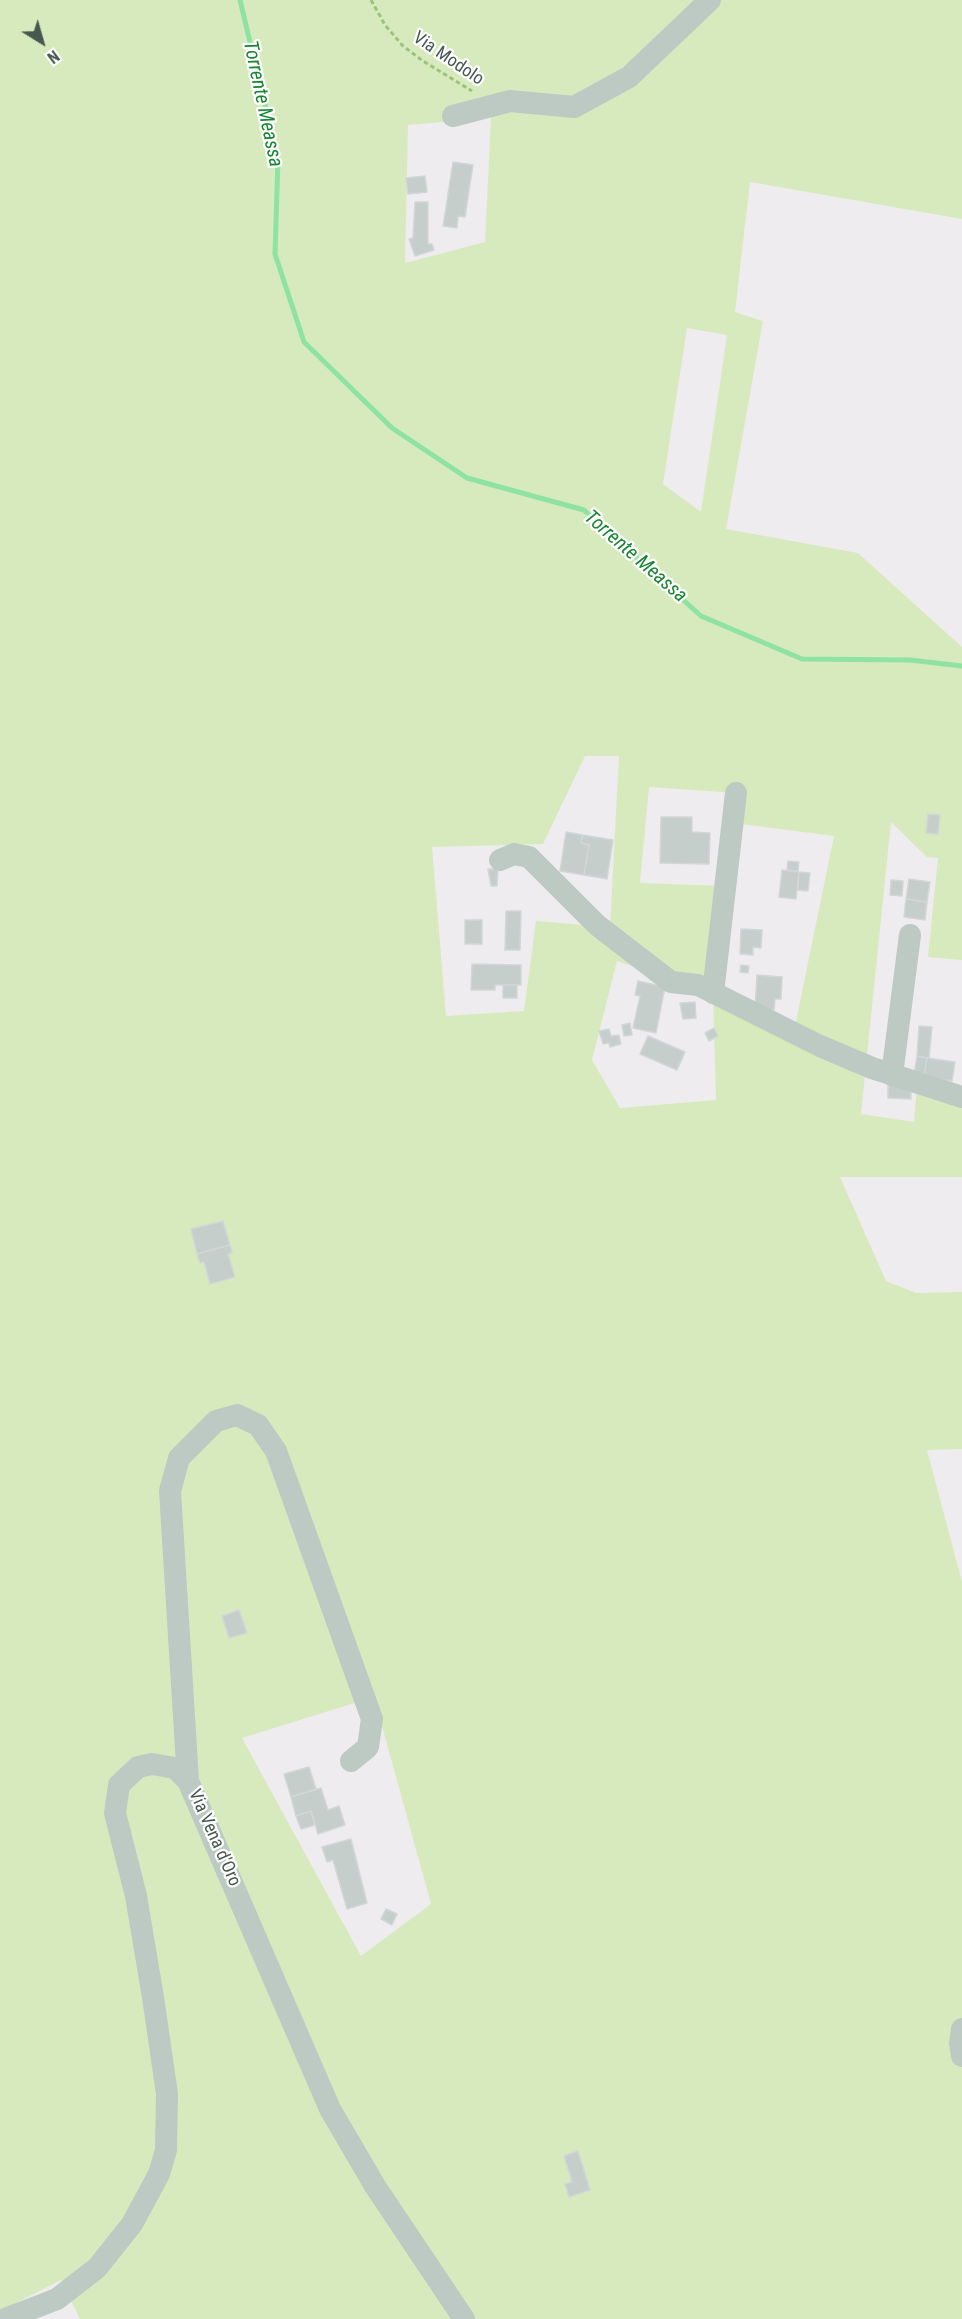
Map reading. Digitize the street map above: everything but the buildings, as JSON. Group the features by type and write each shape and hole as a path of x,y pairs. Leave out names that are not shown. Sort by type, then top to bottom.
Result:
{"street":[{"path":"453,116 510,101 574,107 629,77 710,0"},
{"path":"713,993 736,793"},
{"path":"500,860 514,854 529,856 589,918 671,982 698,985 820,1046 892,1075 962,1097"},
{"path":"892,1075 910,935"},
{"path":"188,1780 170,1491 179,1458 216,1421 237,1415 258,1425 276,1451 372,1719 368,1747 351,1761"},
{"name":"Via Vena d'Oro","path":"5,2319 57,2299 97,2268 132,2224 159,2174 166,2150 167,2094 136,1896 115,1813 118,1785 138,1767 152,1764 175,1768 188,1780 330,2109 375,2186 464,2319"},
{"path":"962,2029 962,2056"}],"path":[{"name":"Via Modolo","path":"371,0 385,25 403,46 423,62 495,105"}],"green space":[{"path":"0,0 962,0 962,219 750,182 735,312 763,321 726,529 858,553 962,647 962,960 928,957 938,858 927,857 891,822 861,1114 914,1122 917,1085 962,1099 962,1177 840,1177 886,1281 916,1293 962,1292 962,1449 927,1450 962,1582 962,2319 80,2319 61,2280 0,2311","holes":["491,118 485,242 405,263 408,125","687,328 727,335 701,512 663,484","585,756 619,756 610,927 536,921 524,1011 446,1016 432,847 543,844","649,787 736,793 733,823 834,836 794,1031 713,993 726,886 640,883","617,961 713,993 716,1100 620,1108 592,1060","374,1697 431,1904 361,1956 242,1738"]}],"waterway":[{"name":"Torrente Meassa","path":"240,0 278,159 275,254 304,342 392,428 467,478 584,510 701,616 802,659 910,660 962,666"}]}
